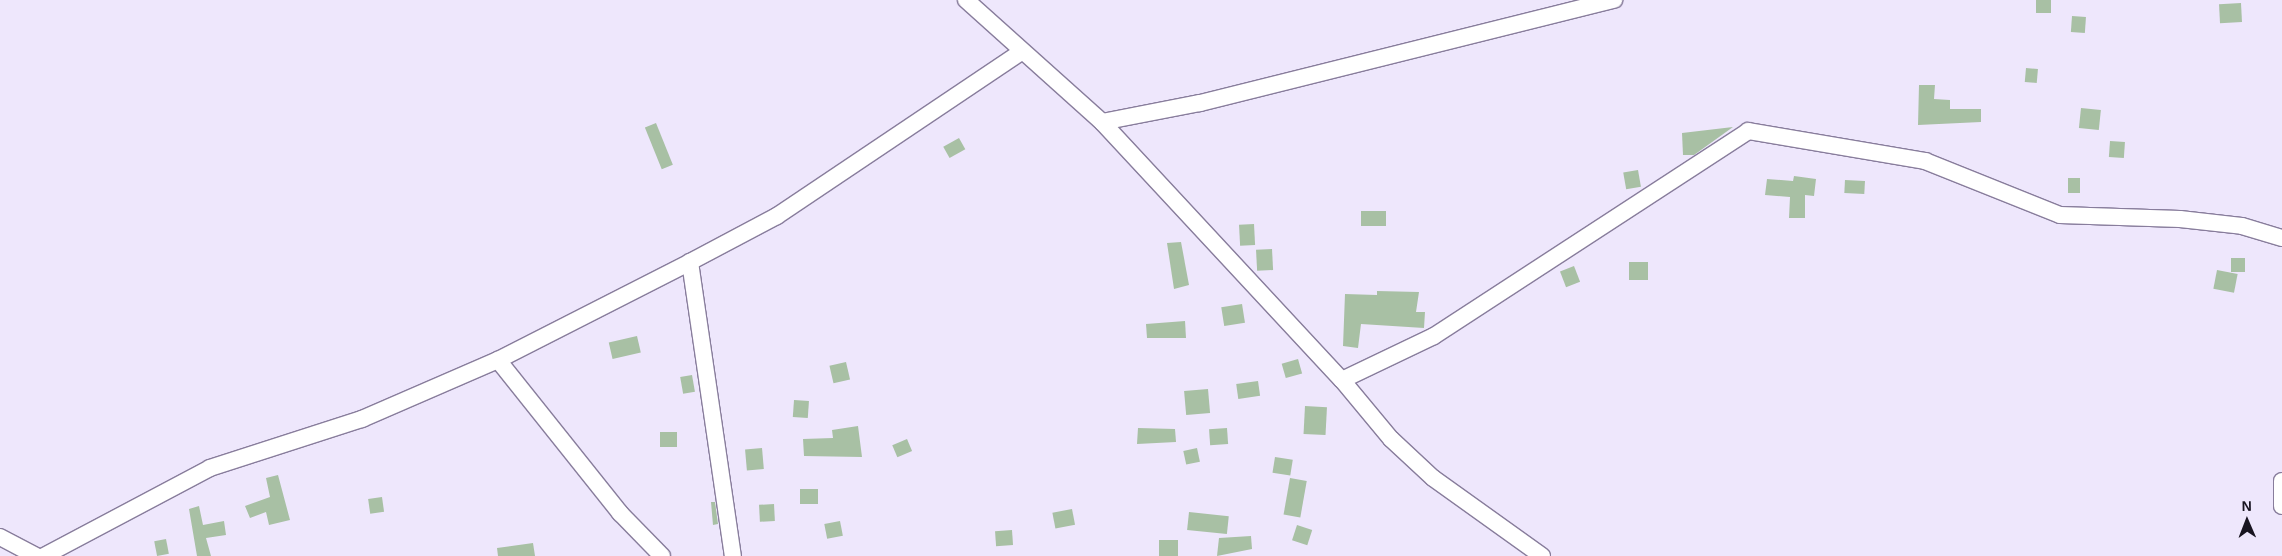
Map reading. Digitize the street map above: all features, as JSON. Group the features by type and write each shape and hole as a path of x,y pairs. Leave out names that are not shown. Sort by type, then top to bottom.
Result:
{"street":[{"path":"966,0 1021,52 1102,122 1342,380 1391,439 1433,478 1542,556"},
{"path":"1102,122 1200,103 1614,0"},
{"path":"44,556 210,468 362,418 498,360 690,262 777,216 1021,52"},
{"path":"1342,380 1434,336 1755,129 1925,161 2060,215 2180,219 2242,226 2282,238"},
{"path":"690,262 732,556"},
{"path":"498,360 620,513 662,556"},
{"path":"2282,481 2282,506"},
{"path":"0,538 36,556"}],"building":[{"path":"2036,0 2051,0 2051,13 2036,13"},
{"path":"2241,3 2242,22 2220,23 2219,4"},
{"path":"2072,16 2086,17 2085,33 2071,32"},
{"path":"2026,68 2038,69 2037,83 2025,82"},
{"path":"1919,85 1935,85 1934,99 1950,100 1950,109 1981,109 1981,122 1918,125"},
{"path":"2081,108 2101,110 2099,130 2079,128"},
{"path":"656,123 673,165 662,169 645,127"},
{"path":"1733,127 1694,155 1683,155 1682,133"},
{"path":"959,138 965,149 950,158 943,147"},
{"path":"2110,141 2125,142 2124,158 2109,157"},
{"path":"1638,170 1641,187 1626,189 1623,173"},
{"path":"1794,176 1816,179 1814,196 1805,195 1805,218 1789,218 1790,197 1765,195 1767,179 1793,181"},
{"path":"2068,178 2080,178 2080,193 2068,193"},
{"path":"1845,180 1865,181 1864,194 1844,193"},
{"path":"1361,211 1386,211 1386,226 1361,226"},
{"path":"1254,224 1255,245 1240,246 1239,225"},
{"path":"1181,242 1189,285 1174,289 1167,243"},
{"path":"1272,249 1273,270 1257,271 1256,250"},
{"path":"2231,258 2245,258 2245,272 2231,272"},
{"path":"1629,262 1648,262 1648,280 1629,280"},
{"path":"1574,266 1580,282 1566,287 1560,271"},
{"path":"2217,270 2238,274 2234,293 2213,289"},
{"path":"1377,291 1419,292 1416,312 1425,312 1424,328 1361,324 1358,348 1343,346 1345,294 1377,295"},
{"path":"1242,304 1245,323 1224,326 1221,307"},
{"path":"1185,321 1186,338 1147,338 1146,324"},
{"path":"637,336 641,353 613,359 609,343"},
{"path":"1298,359 1302,373 1286,378 1282,364"},
{"path":"846,362 850,380 833,383 829,366"},
{"path":"692,375 695,392 683,394 680,377"},
{"path":"1258,381 1260,396 1238,399 1236,384"},
{"path":"1208,389 1210,413 1186,415 1184,391"},
{"path":"794,400 809,401 808,418 793,417"},
{"path":"1305,406 1327,407 1326,435 1304,434"},
{"path":"858,426 862,457 804,456 803,439 833,438 832,430"},
{"path":"1138,428 1175,429 1176,442 1137,444"},
{"path":"1227,428 1228,444 1210,445 1209,429"},
{"path":"660,432 677,432 677,447 660,447"},
{"path":"907,439 912,451 897,457 892,445"},
{"path":"762,448 764,469 747,470 745,449"},
{"path":"1197,448 1200,462 1186,465 1183,451"},
{"path":"1275,457 1293,460 1290,476 1272,473"},
{"path":"278,475 290,520 269,525 266,512 250,518 245,506 270,497 266,478"},
{"path":"1290,478 1307,481 1300,517 1284,514"},
{"path":"800,489 818,489 818,504 800,504"},
{"path":"382,497 384,512 370,514 368,499"},
{"path":"711,502 715,502 718,524 713,525"},
{"path":"774,504 775,521 760,522 759,505"},
{"path":"199,506 203,525 224,521 226,535 206,538 211,556 197,556 189,509"},
{"path":"1072,509 1075,525 1055,529 1052,513"},
{"path":"1189,512 1229,516 1227,534 1187,530"},
{"path":"840,521 843,536 827,539 824,524"},
{"path":"1297,525 1312,530 1307,545 1292,540"},
{"path":"1012,530 1013,545 996,546 995,531"},
{"path":"1251,536 1252,549 1217,556 1219,538"},
{"path":"166,539 169,554 157,556 154,541"},
{"path":"1159,540 1178,540 1178,556 1159,556"},
{"path":"533,543 535,556 498,556 497,548"}]}
